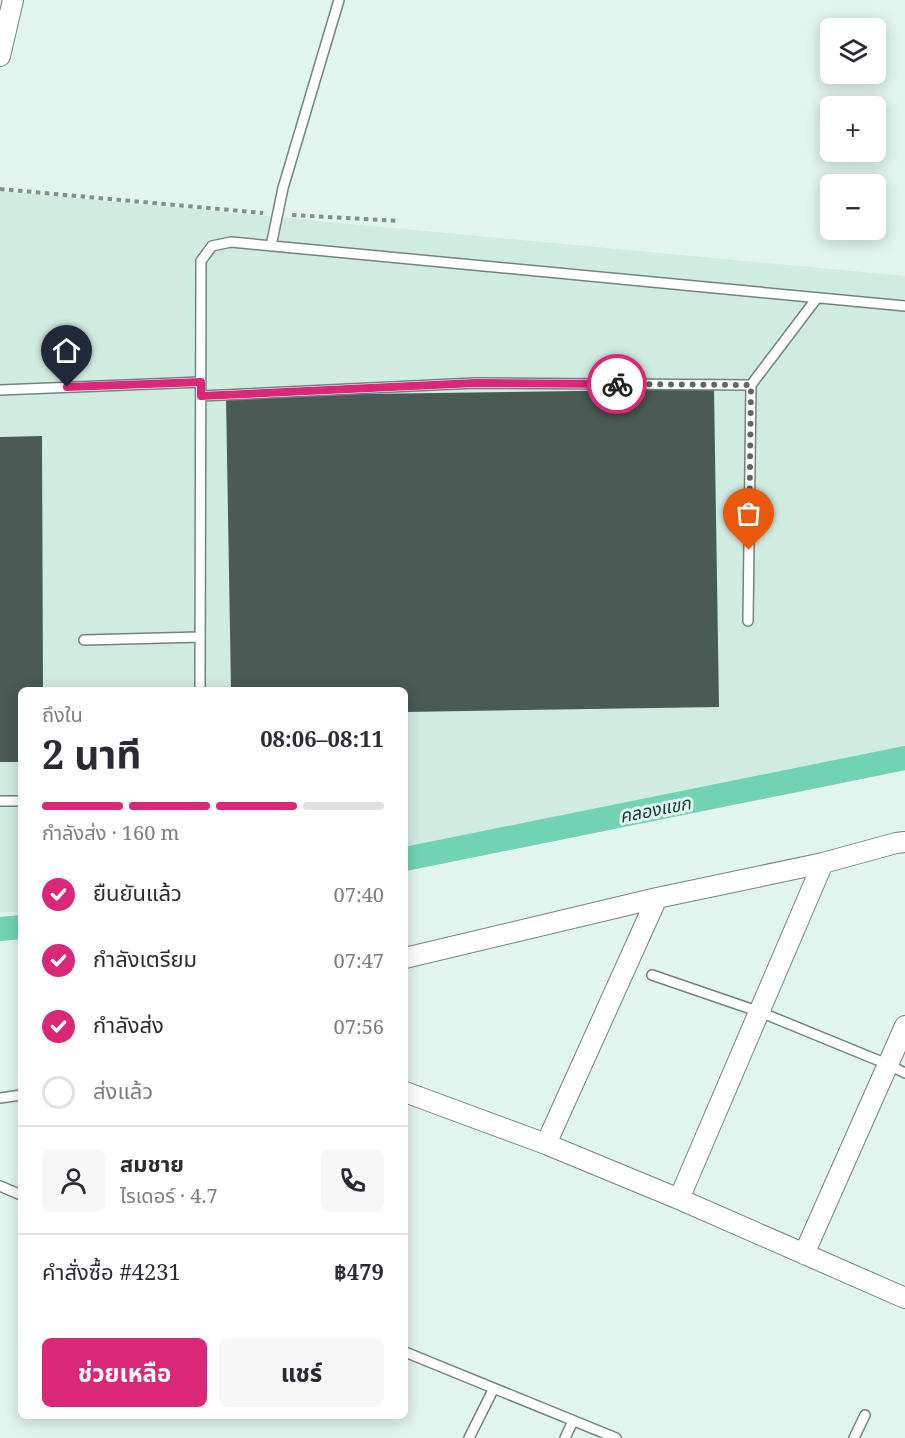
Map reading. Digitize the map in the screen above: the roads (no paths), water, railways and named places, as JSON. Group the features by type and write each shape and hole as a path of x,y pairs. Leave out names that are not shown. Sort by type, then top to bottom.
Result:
{"street":[{"path":"0,56 13,0"},
{"path":"408,957 657,898 823,863 905,842"},
{"path":"679,1199 823,863"},
{"path":"546,1144 657,898"},
{"path":"804,1254 896,1069 905,1026"},
{"path":"408,1093 546,1144 679,1199 905,1298"}],"lane":[{"path":"271,246 283,188 339,0"},
{"path":"200,687 201,261 213,246 231,242 905,306"},
{"path":"748,621 751,385 817,298"},
{"path":"0,390 201,382"},
{"path":"201,396 475,383 751,385"},
{"path":"84,640 200,637"},
{"path":"0,801 18,801"},
{"path":"652,975 760,1011 896,1069"},
{"path":"0,1098 18,1095"},
{"path":"0,1186 18,1194"},
{"path":"408,1353 616,1438"},
{"path":"470,1438 494,1388"},
{"path":"854,1438 865,1415"},
{"path":"565,1438 573,1420"}],"waterway":[{"name":"คลองแขก","path":"408,858 905,758"},
{"name":"คลองแขก","path":"0,929 18,927"}]}
